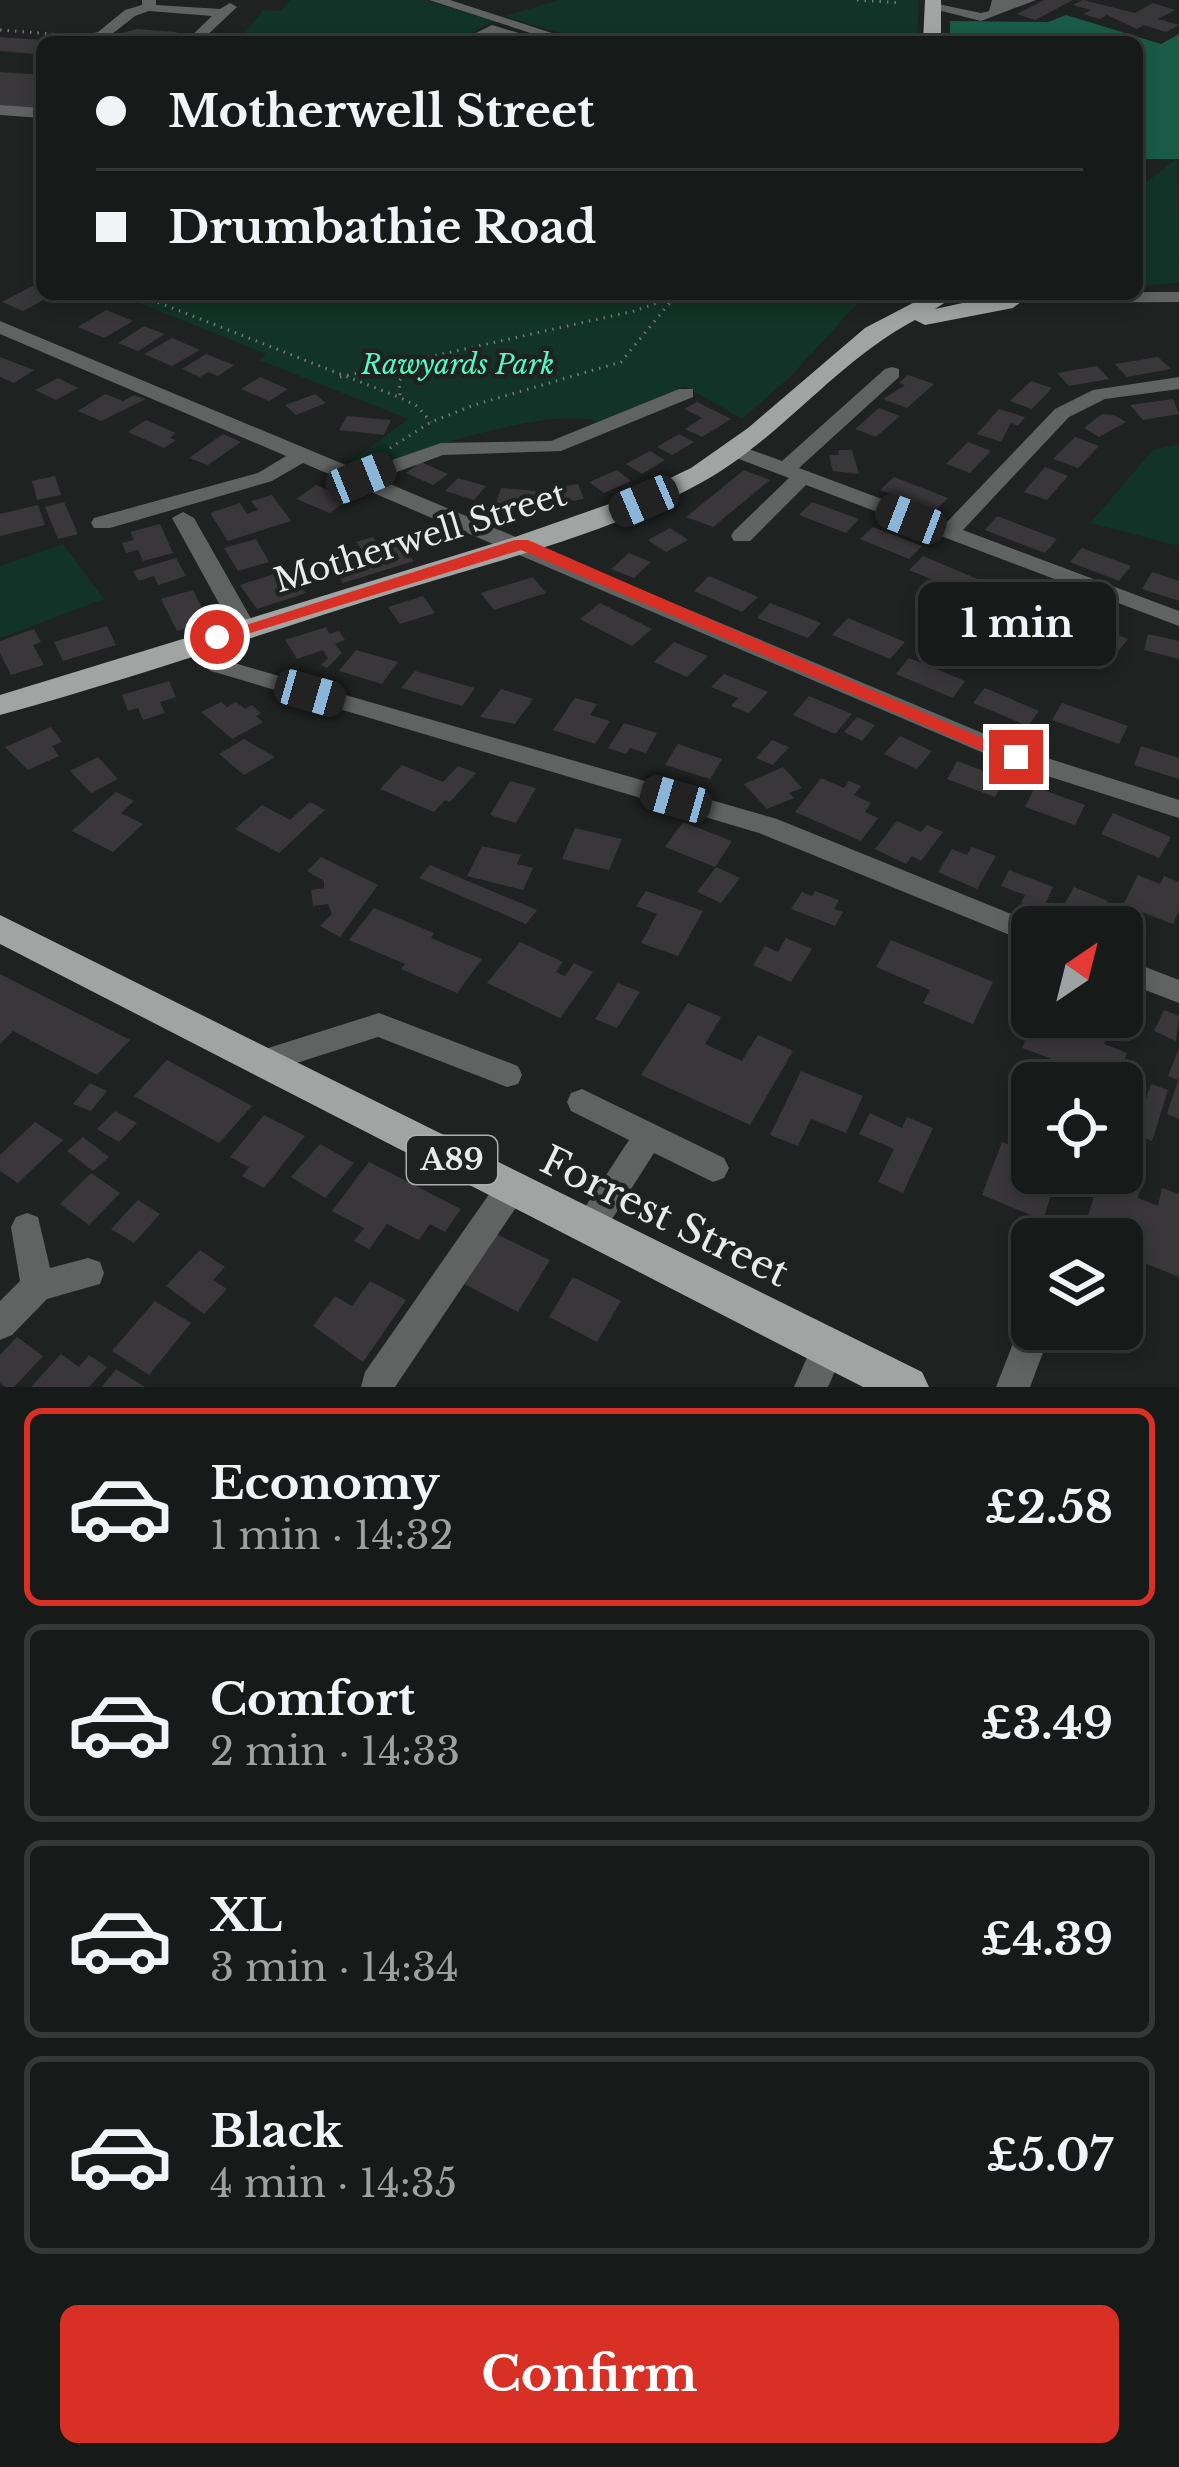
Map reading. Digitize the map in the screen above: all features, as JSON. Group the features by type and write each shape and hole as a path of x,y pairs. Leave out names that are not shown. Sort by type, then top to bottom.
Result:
{"main road":[{"path":"932,36 933,3"},
{"name":"Motherwell Street","path":"0,704 522,544 644,501 733,450 778,417 873,333 936,300"},
{"path":"963,300 976,305"},
{"path":"873,333 999,300"},
{"name":"Forrest Street","path":"0,928 907,1387"}],"street":[{"path":"933,3 981,16 994,14 999,3 1029,0"},
{"path":"444,1 554,36"},
{"path":"92,36 148,4 230,6"},
{"path":"198,36 230,6"},
{"path":"477,36 492,29 508,36"},
{"path":"0,110 36,113"},
{"path":"1143,299 1179,297"},
{"path":"0,328 522,544 1016,757 1179,809"},
{"path":"742,536 793,474 892,373"},
{"path":"948,533 1061,413 1100,394 1179,383"},
{"path":"356,476 442,449 554,447 686,393"},
{"path":"733,450 1179,619"},
{"path":"102,523 265,477 302,455"},
{"path":"183,518 245,629"},
{"path":"189,645 219,666 768,826 1011,924"},
{"path":"1143,977 1179,992"},
{"path":"259,1063 379,1025 507,1075"},
{"path":"582,1102 713,1168"},
{"path":"590,1228 648,1137"},
{"path":"377,1384 510,1190"},
{"path":"27,1227 37,1286"},
{"path":"0,1324 37,1286 88,1274"},
{"path":"811,1387 828,1348"},
{"path":"1013,1387 1027,1350"}],"path":[{"path":"857,0 902,3"},
{"path":"0,30 43,36"},
{"path":"151,300 401,398 417,406 431,422"},
{"path":"340,377 634,311 663,300"},
{"path":"356,476 431,422 505,393 583,376 621,362 672,300"},
{"path":"401,398 399,381 417,360"}],"green space":[{"path":"290,0 424,0 494,21 465,36 243,36 263,10 281,11"},
{"path":"559,0 919,0 917,36 570,36 505,16"},
{"path":"1066,15 1135,36 950,36 950,21 1048,22"},
{"path":"1179,34 1179,159 1143,159 1143,39 1161,44"},
{"path":"1178,158 1179,283 1143,286 1143,184"},
{"name":"Rawyards Park","path":"132,300 861,300 791,376 742,419 685,386 598,422 578,418 519,424 371,468 352,461 408,419 259,360 266,354"},
{"path":"1179,444 1179,546 1090,523 1153,450"},
{"path":"63,544 104,599 0,638 0,566"}],"building":[{"path":"1044,0 1073,0 1035,20 1017,14"},
{"path":"1083,0 1135,13 1153,3 1175,10 1158,19 1179,25 1166,32 1144,25 1137,29 1107,15 1100,19 1083,14 1091,10 1073,5"},
{"path":"137,29 177,32 174,36 119,36"},
{"path":"0,37 36,40 36,54 0,51"},
{"path":"0,72 36,75 36,109 0,106"},
{"path":"36,284 36,300 43,300 23,311 2,302"},
{"path":"106,310 133,321 104,338 78,327"},
{"path":"144,326 165,334 138,351 118,343"},
{"path":"172,338 200,350 172,366 144,354"},
{"path":"206,354 234,365 218,376 208,372 200,377 182,369"},
{"path":"0,357 34,370 14,383 0,377"},
{"path":"1158,357 1171,369 1127,377 1115,364"},
{"path":"1097,366 1109,379 1069,386 1057,373"},
{"path":"908,375 934,384 907,408 883,399 905,385 899,383"},
{"path":"260,377 288,389 269,401 241,389"},
{"path":"58,378 78,388 56,400 35,390"},
{"path":"1031,381 1052,388 1032,409 1010,401"},
{"path":"105,394 123,401 134,395 146,399 101,421 78,411"},
{"path":"315,394 326,403 296,415 285,405"},
{"path":"1173,399 1179,414 1143,420 1130,405"},
{"path":"697,402 731,419 702,437 685,429 702,418 684,409"},
{"path":"879,408 900,416 876,437 855,429"},
{"path":"999,409 1025,417 1018,426 1011,423 1001,442 977,434"},
{"path":"1102,414 1126,422 1099,437 1084,428"},
{"path":"347,416 391,420 384,435 339,430"},
{"path":"146,420 176,433 170,438 176,440 164,448 128,432"},
{"path":"223,434 241,442 208,465 189,458"},
{"path":"679,434 694,442 672,455 657,447"},
{"path":"1075,437 1099,446 1078,468 1053,459"},
{"path":"968,442 991,451 970,473 946,464"},
{"path":"838,450 852,450 859,474 833,471 829,455 839,455"},
{"path":"650,451 665,460 642,474 626,464"},
{"path":"421,462 448,474 433,485 406,473"},
{"path":"1045,467 1068,476 1047,500 1024,492"},
{"path":"617,470 631,481 604,493 589,482"},
{"path":"744,470 770,480 713,527 686,517"},
{"path":"55,476 61,495 37,500 32,481"},
{"path":"894,477 948,498 935,511 880,490"},
{"path":"458,478 486,486 474,500 445,491"},
{"path":"578,484 584,499 553,504 547,489"},
{"path":"316,485 349,499 330,513 296,499"},
{"path":"501,488 536,491 531,507 496,503"},
{"path":"272,495 291,521 228,541 210,513 240,503 247,514 258,510 251,501"},
{"path":"64,502 78,534 58,539 45,507"},
{"path":"812,502 859,519 846,533 799,515"},
{"path":"38,505 45,525 0,536 0,514"},
{"path":"997,516 1057,539 1045,553 985,530"},
{"path":"160,524 173,553 143,561 138,550 126,553 122,543 134,540 130,532"},
{"path":"873,527 922,546 909,559 860,539"},
{"path":"670,528 688,540 666,552 648,540"},
{"path":"373,537 381,548 401,544 414,561 343,583 327,561 362,550 356,542"},
{"path":"256,539 269,562 238,571 224,548"},
{"path":"1082,548 1131,566 1119,581 1070,562"},
{"path":"629,553 651,562 634,578 611,569"},
{"path":"923,556 982,581 969,595 909,570"},
{"path":"176,558 186,576 158,585 154,576 139,581 133,571"},
{"path":"1152,572 1179,581 1179,601 1142,589"},
{"path":"274,574 282,586 297,581 306,593 257,609 240,585"},
{"path":"709,576 758,597 742,612 694,591"},
{"path":"533,577 546,593 494,610 481,593"},
{"path":"1000,588 1049,608 1039,621 988,601"},
{"path":"193,590 209,622 177,631 161,599"},
{"path":"423,596 435,613 400,624 388,607"},
{"path":"600,603 652,629 632,646 580,619"},
{"path":"770,603 821,623 808,638 757,618"},
{"path":"1066,614 1128,639 1116,654 1054,629"},
{"path":"848,618 905,642 890,659 832,635"},
{"path":"107,626 116,645 63,661 54,642"},
{"path":"326,627 330,634 339,631 345,640 335,644 342,653 327,668 321,665 328,658 323,650 297,659 285,640"},
{"path":"34,629 41,642 33,645 44,665 11,675 0,653 0,641"},
{"path":"1148,634 1179,641 1179,659 1144,650"},
{"path":"674,642 708,656 687,677 654,662"},
{"path":"356,650 398,662 382,684 339,671"},
{"path":"909,658 965,681 953,698 896,674"},
{"path":"415,671 475,688 462,706 401,688"},
{"path":"724,674 768,692 749,713 731,706 738,698 711,687"},
{"path":"169,681 176,697 160,702 165,713 143,720 138,708 128,711 122,695"},
{"path":"985,688 1039,711 1028,726 973,703"},
{"path":"501,689 533,699 515,724 480,717"},
{"path":"809,696 852,714 835,734 793,715"},
{"path":"575,698 597,704 590,715 610,721 595,744 553,730"},
{"path":"221,702 227,707 236,702 245,709 252,705 263,722 232,739 201,712"},
{"path":"1062,703 1128,726 1119,744 1052,720"},
{"path":"857,717 875,725 862,741 844,732"},
{"path":"624,723 657,733 646,753 630,748 626,754 608,748"},
{"path":"51,727 62,742 52,746 59,756 28,770 5,747"},
{"path":"900,736 932,751 917,769 884,754"},
{"path":"244,739 275,757 244,775 219,754"},
{"path":"772,740 789,747 773,765 756,758"},
{"path":"678,744 722,759 710,779 665,765"},
{"path":"1141,746 1179,758 1179,779 1134,765"},
{"path":"98,757 118,779 91,793 70,771"},
{"path":"957,761 1005,779 995,797 947,779"},
{"path":"402,765 443,782 458,766 476,773 434,812 380,789"},
{"path":"783,767 802,788 789,793 794,798 767,809 744,784"},
{"path":"821,778 844,788 849,781 861,786 854,795 871,803 865,812 878,818 861,841 795,812"},
{"path":"510,781 536,788 516,823 490,815"},
{"path":"1035,787 1085,805 1075,825 1025,807"},
{"path":"116,792 134,801 121,813 143,824 113,852 72,831"},
{"path":"310,802 325,810 279,853 235,829 262,805 290,820"},
{"path":"1113,813 1171,837 1159,858 1101,834"},
{"path":"897,821 921,832 927,825 943,832 921,861 912,856 906,864 875,849"},
{"path":"683,822 732,841 715,867 665,847"},
{"path":"575,828 622,839 609,870 562,859"},
{"path":"482,846 521,855 517,864 533,868 523,890 467,876"},
{"path":"972,847 996,856 977,889 938,872 952,849 967,855"},
{"path":"321,857 378,885 340,937 320,926 332,914 328,904 313,906 311,890 324,888 324,881 307,871"},
{"path":"430,865 537,910 526,924 419,878"},
{"path":"716,867 740,878 721,903 697,892"},
{"path":"1009,870 1053,887 1044,906 1029,906 1021,903 1025,895 1001,886"},
{"path":"1138,875 1160,884 1164,876 1179,882 1179,910 1173,924 1143,913 1143,906 1123,905"},
{"path":"1074,887 1108,901 1105,906 1063,906"},
{"path":"646,891 703,911 678,956 641,943 657,914 636,906"},
{"path":"815,891 839,900 834,909 843,912 835,926 791,909 802,892 812,896"},
{"path":"374,908 482,959 457,993 401,969 405,964 349,940"},
{"path":"786,938 812,949 791,982 753,965 765,946 778,952"},
{"path":"891,940 993,982 973,1024 923,1003 930,990 876,967"},
{"path":"520,942 563,962 556,972 565,976 574,963 593,972 560,1018 487,983"},
{"path":"0,974 130,1040 97,1075 13,1031 0,1044"},
{"path":"618,983 640,992 617,1028 595,1019"},
{"path":"688,1003 721,1017 705,1044 742,1061 758,1035 793,1051 750,1125 641,1075"},
{"path":"1164,1010 1179,1016 1176,1041 1154,1031"},
{"path":"1027,1038 1106,1038 1104,1044 1127,1053 1124,1062 1060,1062 1022,1048"},
{"path":"1179,1048 1179,1119 1167,1114 1178,1080 1168,1076"},
{"path":"167,1060 252,1106 219,1143 134,1096"},
{"path":"801,1071 863,1096 846,1133 811,1119 798,1146 770,1135"},
{"path":"90,1083 107,1091 91,1111 73,1104"},
{"path":"1151,1084 1168,1090 1152,1141 1143,1137"},
{"path":"115,1111 137,1123 119,1142 97,1129"},
{"path":"870,1113 902,1128 907,1117 933,1128 903,1193 878,1182 894,1149 859,1134"},
{"path":"264,1115 305,1136 264,1188 242,1176 249,1167 230,1157"},
{"path":"35,1122 63,1140 18,1183 0,1171 0,1155"},
{"path":"83,1137 109,1157 93,1171 67,1151"},
{"path":"1002,1142 1011,1146 1011,1194 1051,1194 1044,1218 982,1195"},
{"path":"320,1144 354,1163 325,1198 291,1177"},
{"path":"369,1162 461,1209 445,1232 430,1224 419,1240 387,1224 369,1249 354,1241 364,1228 332,1211"},
{"path":"91,1173 120,1193 89,1225 60,1204"},
{"path":"1162,1188 1179,1194 1179,1277 1143,1262 1143,1218 1087,1218 1095,1194 1139,1194 1138,1198 1158,1206"},
{"path":"138,1200 160,1214 134,1243 111,1229"},
{"path":"496,1234 550,1260 518,1312 464,1284"},
{"path":"200,1250 225,1267 213,1280 227,1289 204,1314 166,1286"},
{"path":"573,1277 621,1301 597,1342 549,1317"},
{"path":"370,1281 406,1300 363,1362 313,1326 335,1296 352,1306"},
{"path":"155,1301 191,1323 149,1375 112,1351"},
{"path":"17,1337 43,1356 14,1387 6,1387 0,1383 0,1355"},
{"path":"61,1354 79,1367 89,1355 107,1367 89,1387 31,1387"},
{"path":"116,1369 145,1387 102,1387"}],"route":[{"path":"217,637 522,544 1016,757"}]}
